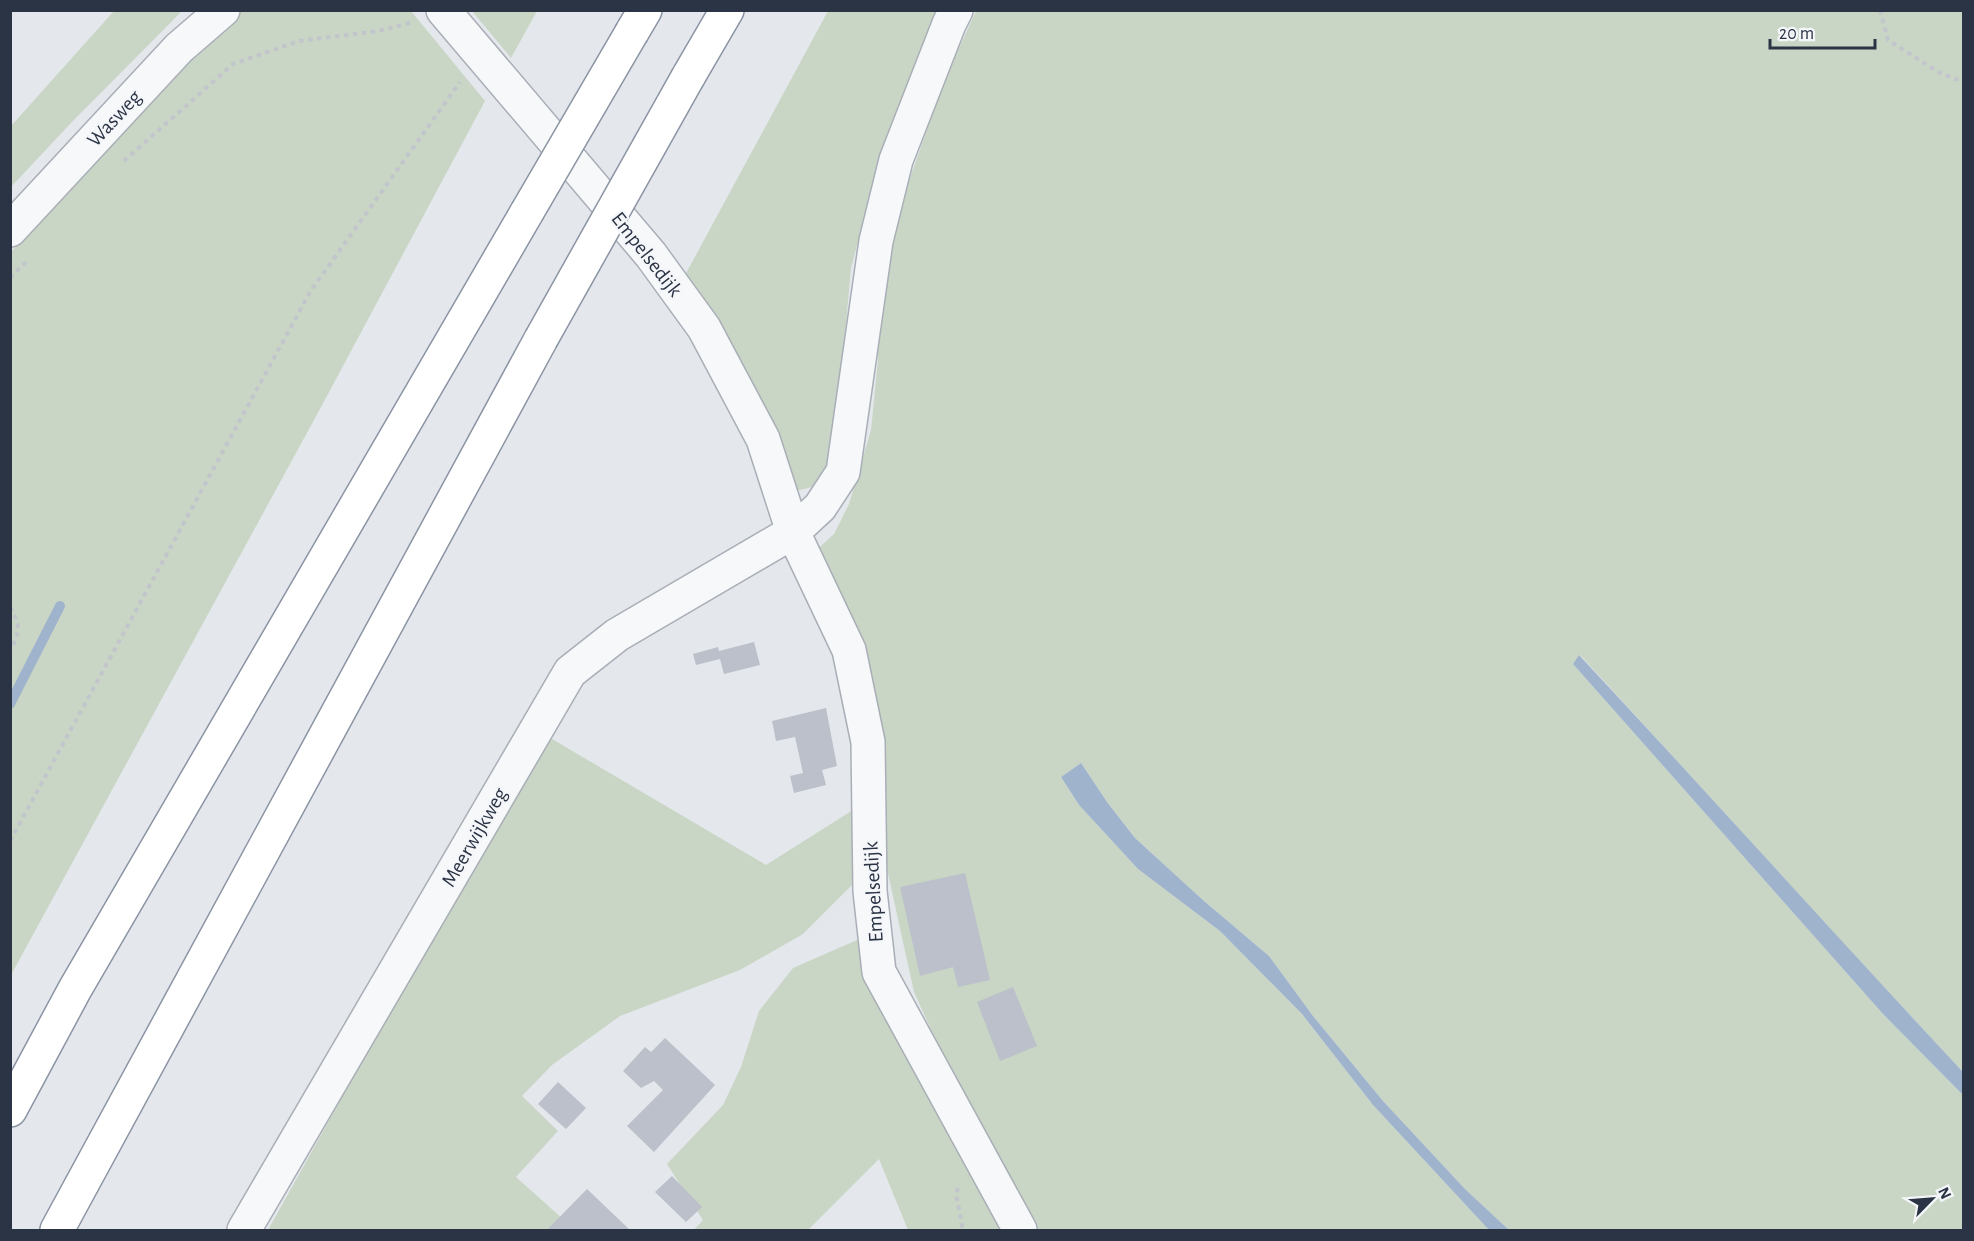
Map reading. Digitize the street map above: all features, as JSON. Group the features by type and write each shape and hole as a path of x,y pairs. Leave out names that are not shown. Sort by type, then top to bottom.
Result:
{"highway":[{"path":"57,1230 541,339 727,10"},
{"path":"10,1110 75,989 639,21"}],"street":[{"name":"Wasweg","path":"10,230 179,48 223,10"},
{"path":"793,532 820,507 843,472 879,230 896,160 956,10"},
{"name":"Empelsedijk","path":"444,12 651,255 704,328 763,439 793,532 849,650 868,742 870,891 879,972 1020,1230"},
{"name":"Meerwijkweg","path":"244,1230 570,672 616,634 793,532"}],"path":[{"path":"1880,10 1888,40 1940,74 1964,82"},
{"path":"123,162 233,64 299,41 380,31 444,12"},
{"path":"10,841 310,292 480,54"},
{"path":"10,278 35,253"},
{"path":"10,608 19,621 17,638 10,651"}],"green space":[{"path":"114,11 182,11 11,187 11,126"},
{"path":"239,11 411,11 485,101 11,975 10,253 167,81"},
{"path":"472,11 537,11 511,58"},
{"path":"828,11 941,11 916,60 879,162 851,268 834,457 827,473 819,483 791,491 684,277"},
{"path":"976,11 1963,11 1963,1072 1580,655 1573,664 1883,1014 1963,1095 1963,1230 1509,1230 1465,1189 1383,1101 1313,1016 1269,956 1135,838 1081,763 1061,777 1079,805 1138,869 1220,931 1302,1014 1373,1105 1489,1230 1031,1230 990,1160 914,992 887,869 885,842 812,554 834,534 849,504 871,430 878,360 877,312 880,279 907,186 947,74"},
{"path":"547,736 766,865 856,808 858,879 803,934 740,970 620,1016 552,1065 522,1096 558,1131 516,1177 563,1219 552,1230 268,1230 478,853"},
{"path":"857,940 1001,1230 908,1230 879,1159 808,1230 694,1230 703,1220 667,1164 723,1105 741,1067 759,1011 793,968"}],"water":[{"path":"1579,655 1963,1072 1963,1095 1883,1014 1573,664"},
{"path":"1081,763 1135,838 1269,956 1313,1016 1383,1101 1465,1189 1509,1230 1489,1230 1373,1105 1302,1014 1220,931 1138,869 1079,805 1061,777"}],"building":[{"path":"754,642 760,665 724,674 720,659 696,665 693,654 718,647 719,651"},
{"path":"826,708 837,766 822,770 826,785 794,793 790,776 803,773 795,737 776,741 772,721"},
{"path":"965,873 990,980 958,987 953,967 920,976 900,887"},
{"path":"1013,987 1037,1046 1000,1061 977,1002"},
{"path":"665,1038 715,1085 654,1152 627,1126 663,1090 654,1081 641,1088 623,1071 645,1047 651,1052"},
{"path":"558,1082 586,1108 566,1129 538,1104"},
{"path":"672,1176 702,1207 686,1222 655,1192"},
{"path":"587,1189 630,1230 547,1230"}],"waterway":[{"path":"10,704 60,606"}]}
